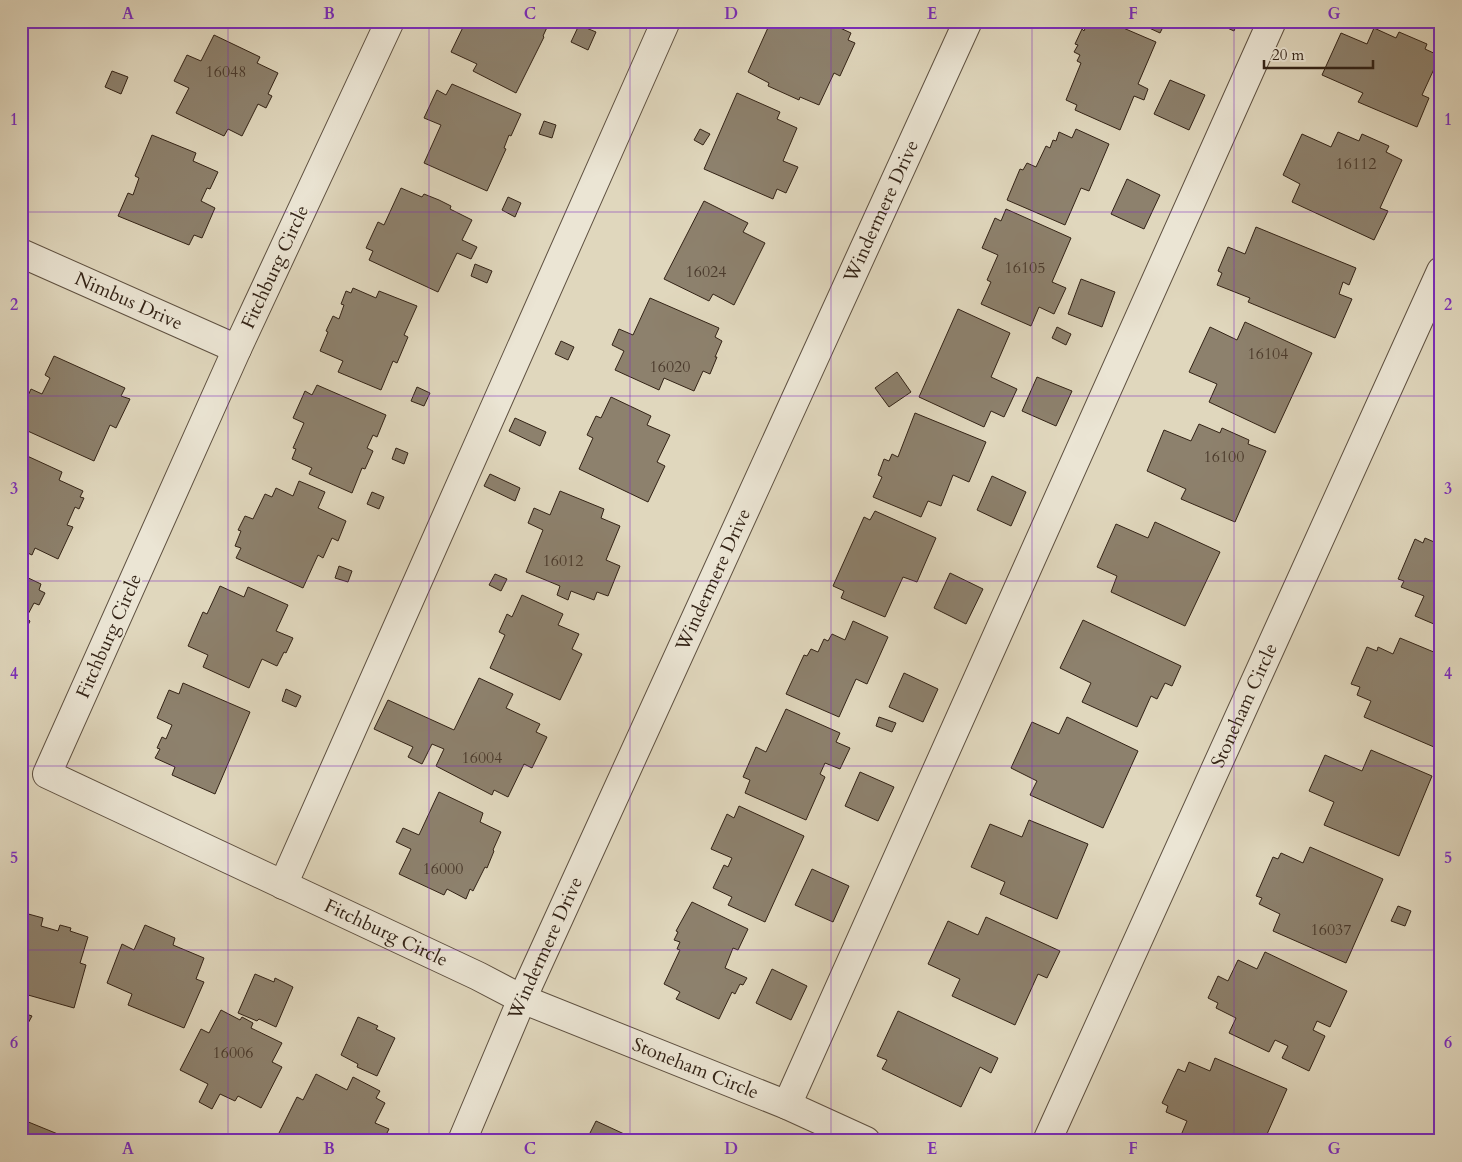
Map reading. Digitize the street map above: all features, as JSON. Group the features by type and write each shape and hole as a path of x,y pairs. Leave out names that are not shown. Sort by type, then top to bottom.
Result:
{"street":[{"name":"Fitchburg Circle","path":"390,21 237,349 47,774 478,976 522,999"},
{"path":"283,885 666,21"},
{"name":"Windermere Drive","path":"462,1141 522,999 968,21"},
{"path":"787,1105 1272,21"},
{"name":"Nimbus Drive","path":"21,253 237,349"},
{"name":"Stoneham Circle","path":"1048,1141 1441,271"},
{"name":"Stoneham Circle","path":"522,999 787,1105 866,1141"}],"building":[{"path":"466,21 473,23 474,21 550,21 516,93 473,71 477,64 451,52"},
{"path":"771,21 825,21 851,33 848,40 855,43 840,76 834,73 819,105 800,97 799,100 768,86 769,83 748,72"},
{"path":"1088,21 1107,21 1156,42 1138,84 1148,89 1144,100 1134,96 1120,130 1075,110 1077,105 1066,100 1081,63 1077,61 1080,55 1074,52 1078,45 1075,44"},
{"path":"1134,21 1166,21 1160,33"},
{"path":"1212,21 1238,21 1234,31"},
{"path":"579,25 596,32 588,50 571,42"},
{"path":"1374,28 1396,38 1399,32 1427,44 1425,49 1440,56 1422,95 1429,98 1417,127 1358,102 1363,93 1322,75 1341,33 1367,44"},
{"path":"214,35 260,57 257,63 278,73 268,94 272,96 266,108 258,104 242,136 228,129 224,136 176,113 189,88 174,81 187,55 201,61"},
{"path":"112,71 128,77 121,94 105,87"},
{"path":"1170,80 1205,95 1189,130 1154,114"},
{"path":"452,84 521,114 511,136 509,135 504,148 506,149 487,191 424,163 441,125 424,118 437,90 446,95"},
{"path":"737,93 780,112 777,119 797,128 783,161 798,167 786,193 777,189 773,199 704,169"},
{"path":"544,121 556,125 552,138 539,134"},
{"path":"700,129 710,134 703,145 694,140"},
{"path":"1076,129 1109,144 1089,191 1081,188 1065,225 1007,200 1020,169 1023,170 1027,163 1036,167 1046,146 1050,148 1053,140 1056,141 1059,132 1072,138"},
{"path":"1338,132 1359,141 1362,134 1389,146 1386,152 1402,160 1380,208 1388,211 1374,240 1292,202 1300,184 1283,175 1302,134 1331,147"},
{"path":"152,135 196,153 193,161 218,172 210,189 207,188 201,201 215,208 202,238 194,235 189,245 118,216 128,193 133,195 139,178 135,176"},
{"path":"1127,179 1160,195 1144,229 1111,214"},
{"path":"401,188 422,197 424,194 439,200 451,206 450,209 472,220 462,240 477,247 471,259 457,253 438,292 369,260 373,251 366,248 378,222 384,225"},
{"path":"508,197 521,203 515,217 502,210"},
{"path":"704,201 748,223 743,232 765,243 734,305 713,294 709,301 664,279"},
{"path":"1006,209 1071,238 1052,282 1066,288 1054,314 1039,307 1031,326 981,304 991,282 987,280 998,255 982,248 995,218 1001,221"},
{"path":"1256,227 1356,268 1349,285 1343,282 1339,294 1352,299 1335,338 1248,302 1250,298 1217,285 1222,273 1218,271 1228,247 1245,254"},
{"path":"475,264 492,271 487,283 471,276"},
{"path":"1081,279 1115,292 1102,327 1068,314"},
{"path":"353,288 376,298 379,291 417,306 404,335 408,337 397,363 393,361 381,390 338,372 343,361 320,351 333,316 339,319 344,305 341,304 346,291 351,293"},
{"path":"650,298 719,328 715,337 722,341 715,357 717,357 710,374 703,371 694,391 664,378 659,390 615,370 624,351 612,345 619,329 633,335"},
{"path":"958,309 1010,333 991,377 1017,389 1004,417 991,411 984,427 919,397"},
{"path":"1245,322 1312,353 1275,433 1209,402 1217,384 1189,372 1210,327 1237,340"},
{"path":"1057,327 1071,334 1066,345 1052,338"},
{"path":"561,341 574,347 568,360 555,354"},
{"path":"54,356 125,388 121,396 130,399 116,428 110,425 94,461 21,428 21,411 31,389 42,394 50,378 45,375"},
{"path":"897,372 911,392 889,407 875,388"},
{"path":"1037,377 1072,391 1056,426 1022,411"},
{"path":"317,385 386,415 377,437 373,435 367,448 373,451 365,469 362,468 352,493 309,474 312,468 292,459 296,449 293,448 304,423 293,418 305,391 312,395"},
{"path":"417,387 430,393 424,406 411,401"},
{"path":"611,397 651,416 647,425 670,435 657,462 665,466 648,502 579,469 593,438 587,435 596,416 601,418"},
{"path":"915,413 986,442 969,482 953,475 941,506 928,501 921,517 873,497 882,477 878,475 884,459 889,461 892,454 898,457"},
{"path":"515,418 546,432 540,446 509,431"},
{"path":"1199,424 1220,433 1222,428 1249,440 1248,444 1266,451 1235,522 1181,499 1186,489 1147,471 1164,430 1191,441"},
{"path":"396,448 408,453 404,464 392,459"},
{"path":"25,455 62,472 59,480 83,491 80,497 84,498 79,509 75,507 67,525 73,527 58,559 35,548 32,555 21,550 21,462"},
{"path":"490,474 520,488 515,501 484,486"},
{"path":"992,476 1026,492 1011,526 977,510"},
{"path":"299,481 325,492 318,508 346,521 338,541 332,538 323,558 318,555 303,588 236,558 241,548 235,546 241,531 238,530 245,516 253,519 265,494 272,497 276,488 293,496"},
{"path":"560,491 604,509 601,518 620,526 606,560 620,566 608,596 597,592 594,600 571,591 568,600 557,595 560,586 526,572 543,530 528,523 534,508 550,515"},
{"path":"372,492 384,497 379,509 367,504"},
{"path":"875,511 936,538 917,582 903,577 885,617 841,598 844,591 833,586 864,517 870,520"},
{"path":"1155,522 1220,552 1185,626 1111,592 1117,576 1097,567 1116,524 1148,538"},
{"path":"1425,538 1441,545 1441,627 1415,616 1424,596 1401,587 1404,581 1398,579 1415,539 1423,543"},
{"path":"339,566 352,571 348,582 335,578"},
{"path":"21,570 24,571 22,575 41,584 39,590 45,593 39,605 34,603 26,618 30,621 21,640"},
{"path":"950,573 983,589 966,624 934,608"},
{"path":"495,574 507,579 501,591 489,585"},
{"path":"220,586 244,597 248,587 288,605 276,631 293,638 286,653 284,652 277,666 262,659 249,688 203,667 208,655 188,646 203,612 207,614"},
{"path":"522,595 563,614 558,625 579,634 572,649 582,654 560,700 490,668 505,635 499,632 507,614 512,617"},
{"path":"1083,620 1181,666 1172,686 1165,683 1157,699 1151,696 1137,727 1082,702 1091,683 1060,668"},
{"path":"853,621 888,637 867,684 856,679 839,717 786,694 804,655 807,656 811,649 818,652 824,639 828,641 832,634 845,640"},
{"path":"1400,638 1441,655 1441,750 1364,717 1371,701 1357,695 1360,687 1351,684 1367,647 1377,651 1378,647 1393,654"},
{"path":"904,673 938,689 923,722 889,707"},
{"path":"479,678 513,694 506,708 540,724 536,732 547,737 532,768 524,764 508,797 494,790 492,795 436,766 444,749 432,744 422,764 408,757 413,747 374,729 388,700 454,730"},
{"path":"183,683 250,712 215,794 172,775 175,767 155,758 160,749 157,748 162,737 166,739 172,725 157,718 169,690 179,694"},
{"path":"286,689 301,696 296,707 282,701"},
{"path":"786,709 840,733 836,742 850,748 840,769 825,763 820,774 825,777 806,820 745,793 750,780 743,777 756,747 766,752"},
{"path":"879,717 896,723 892,732 876,726"},
{"path":"1067,717 1138,751 1103,828 1030,795 1037,781 1011,768 1032,722 1059,734"},
{"path":"1371,750 1432,776 1399,856 1324,825 1334,802 1309,791 1325,755 1362,771"},
{"path":"860,772 894,787 878,821 845,806"},
{"path":"439,792 483,813 480,822 501,832 487,868 485,867 473,891 470,889 466,899 447,889 444,895 399,874 411,849 396,842 403,828 419,835"},
{"path":"739,806 804,836 765,922 728,905 732,897 713,888 724,865 728,867 732,858 711,849 727,814 734,818"},
{"path":"1029,820 1088,844 1057,919 1000,894 1005,882 971,867 990,824 1022,837"},
{"path":"1310,847 1383,879 1346,963 1273,931 1280,914 1259,904 1262,898 1256,896 1273,857 1278,859 1281,853 1303,863"},
{"path":"812,869 849,886 833,922 795,905"},
{"path":"692,902 748,929 738,950 733,948 725,968 747,978 743,985 740,984 735,994 732,992 719,1019 676,999 680,992 664,984 680,950 677,949 680,942 674,940 678,932 676,931"},
{"path":"1398,906 1411,911 1405,926 1391,921"},
{"path":"21,912 43,918 41,926 58,931 60,925 71,928 70,931 88,937 80,963 86,965 74,1008 21,993"},
{"path":"986,917 1060,951 1047,978 1038,974 1015,1025 952,996 960,979 928,964 948,921 978,935"},
{"path":"145,925 175,938 173,945 204,958 196,979 204,982 184,1028 128,1005 132,994 107,983 122,944 134,950"},
{"path":"1265,952 1347,991 1330,1027 1317,1021 1313,1030 1325,1036 1309,1071 1282,1058 1288,1046 1275,1040 1269,1052 1229,1033 1236,1018 1216,1008 1218,1003 1208,998 1218,976 1228,981 1238,960 1257,969"},
{"path":"772,969 807,986 791,1020 756,1003"},
{"path":"255,974 274,982 275,978 293,987 276,1027 259,1019 257,1021 238,1013"},
{"path":"221,1010 240,1020 242,1017 253,1023 251,1028 282,1043 272,1062 282,1067 261,1108 238,1096 235,1101 220,1094 212,1109 199,1102 208,1084 180,1070 201,1029 209,1033"},
{"path":"898,1011 998,1058 991,1073 980,1067 961,1107 882,1069 887,1060 877,1056"},
{"path":"23,1013 32,1016 26,1027 21,1025"},
{"path":"358,1017 378,1026 376,1029 395,1038 377,1076 357,1067 358,1064 341,1055"},
{"path":"1215,1058 1287,1089 1264,1141 1179,1140 1187,1121 1166,1112 1168,1106 1162,1103 1178,1069 1185,1072 1189,1062 1210,1071"},
{"path":"316,1074 347,1090 353,1077 380,1091 376,1098 385,1103 375,1123 389,1129 383,1141 284,1141 277,1137 297,1097 303,1100"},
{"path":"21,1119 75,1141 21,1141"},
{"path":"596,1121 635,1139 634,1141 586,1141"}]}
